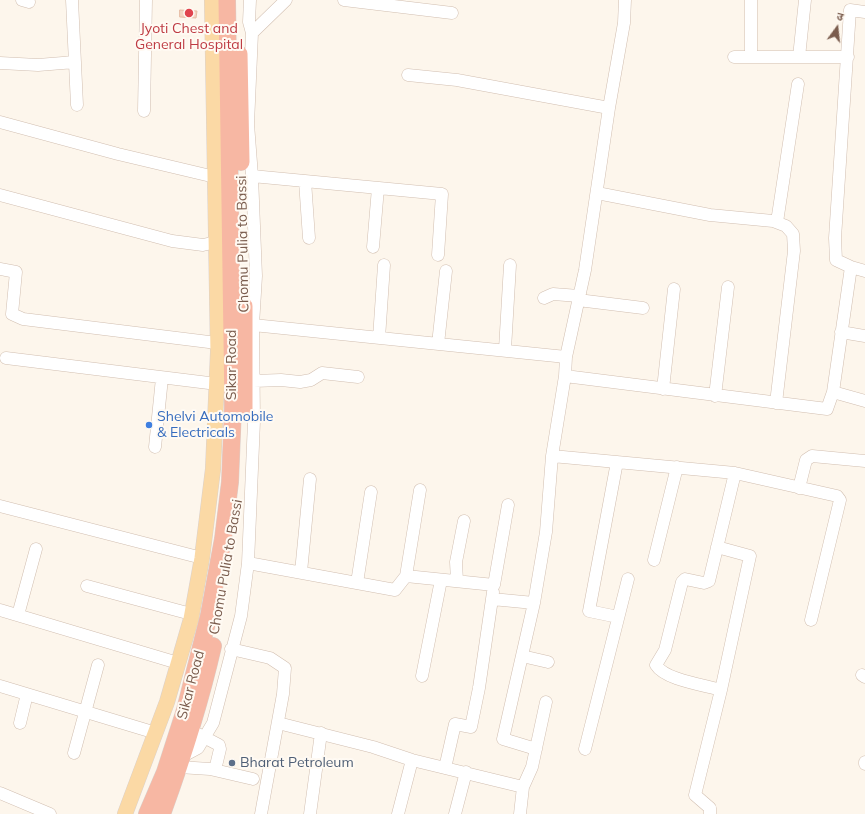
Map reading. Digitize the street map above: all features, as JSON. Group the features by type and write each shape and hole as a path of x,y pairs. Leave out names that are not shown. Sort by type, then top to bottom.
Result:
{"highway":[{"name":"Sikar Road","path":"147,814 165,772 185,710 209,615 223,540 230,482 233,383 227,0"},
{"name":"Chomu Pulia to Bassi","path":"162,814 181,762 198,734 204,687 230,561 240,486 245,375 239,0"}],"main road":[{"path":"125,814 156,733 178,663 191,614 202,558 213,469 217,384 217,343 212,0"},
{"path":"170,793 174,800 170,814"}],"street":[{"path":"72,0 77,106"},
{"path":"144,110 146,0"},
{"path":"215,770 220,749 218,745 198,734 213,723 231,649 241,616 248,563 254,421 253,325 256,276 252,176 248,124 252,33 248,22 250,0"},
{"path":"252,33 286,0"},
{"path":"344,0 452,14"},
{"path":"536,749 502,739 534,603 546,532 552,456 565,376 566,357 579,298 597,193 609,108 624,23 625,0"},
{"path":"751,0 751,57"},
{"path":"799,57 805,0"},
{"path":"865,12 851,5 834,238 836,260 851,267 865,271"},
{"path":"734,57 848,57"},
{"path":"0,63 38,66 75,62"},
{"path":"408,75 457,80 609,108"},
{"path":"777,222 798,84"},
{"path":"0,122 133,158 215,177"},
{"path":"252,176 442,194 438,255"},
{"path":"305,181 309,238"},
{"path":"373,247 378,188"},
{"path":"597,193 710,215 777,222 786,226 793,234 794,251 776,403"},
{"path":"0,195 172,241 203,245 216,242"},
{"path":"378,338 384,265"},
{"path":"505,349 510,265"},
{"path":"565,376 715,396 827,408 832,392 851,267"},
{"path":"0,269 16,272 12,314 23,319 217,343"},
{"path":"438,344 446,271"},
{"path":"715,396 728,287"},
{"path":"662,389 674,289"},
{"path":"544,298 553,294 644,308"},
{"path":"253,325 438,344 505,349 566,357"},
{"path":"841,332 865,336"},
{"path":"6,358 217,384"},
{"path":"254,382 281,380 300,382 311,380 322,373 358,378"},
{"path":"155,447 162,378"},
{"path":"832,392 865,401"},
{"path":"552,456 735,473 837,496 840,500 811,620"},
{"path":"799,488 806,460 812,456 865,461"},
{"path":"617,462 589,611 618,617"},
{"path":"654,560 677,467"},
{"path":"721,690 668,676 659,670 656,665 665,650 682,582 685,579 704,583 709,581 735,473"},
{"path":"301,572 310,479"},
{"path":"248,563 395,590 406,576 420,490"},
{"path":"357,583 371,492"},
{"path":"445,768 454,724 471,727 479,688 494,585 508,505"},
{"path":"0,506 202,558"},
{"path":"456,581 456,562 464,521"},
{"path":"710,814 710,808 695,795 721,690 750,556 717,547"},
{"path":"18,615 36,549"},
{"path":"406,576 494,585"},
{"path":"422,676 441,580"},
{"path":"585,749 628,580"},
{"path":"87,586 191,614"},
{"path":"492,600 534,603"},
{"path":"0,610 178,663"},
{"path":"231,649 270,658 285,668 283,694 261,814"},
{"path":"522,656 548,662"},
{"path":"74,753 98,665"},
{"path":"0,686 156,733"},
{"path":"20,723 27,694"},
{"path":"520,814 523,787 532,767 546,702"},
{"path":"278,723 321,733 412,760 523,787"},
{"path":"310,814 321,733"},
{"path":"398,814 412,760"},
{"path":"181,762 253,779"},
{"path":"456,814 466,772"},
{"path":"0,793 50,814"}],"building":[{"path":"180,10 197,11 196,18 180,17"}],"place":[{"name":"Jyoti Chest and General Hospital","path":"189,13"},
{"name":"Shelvi Automobile & Electricals","path":"149,425"},
{"name":"Bharat Petroleum","path":"232,763"}]}
